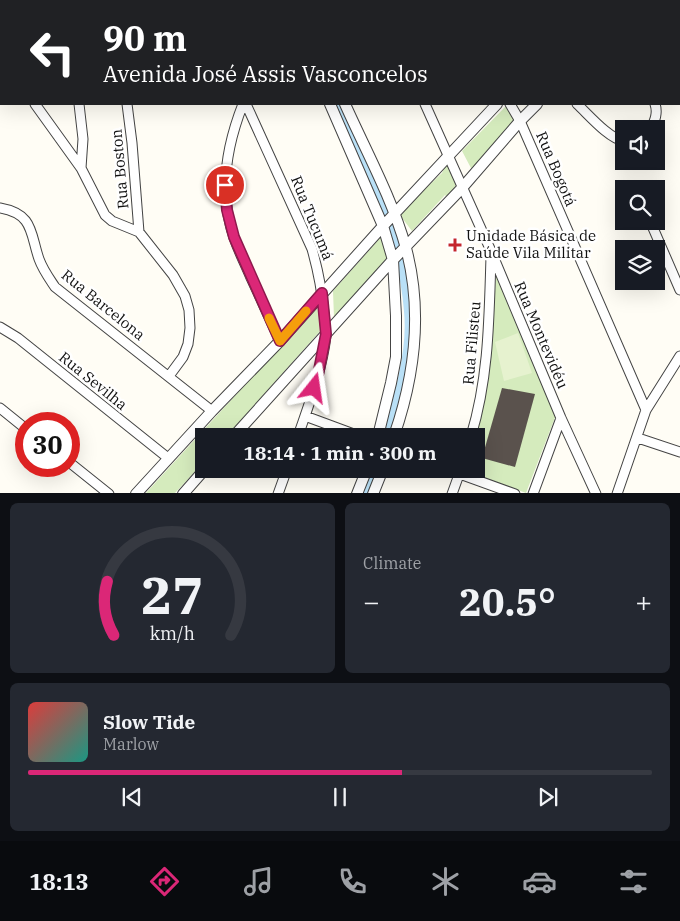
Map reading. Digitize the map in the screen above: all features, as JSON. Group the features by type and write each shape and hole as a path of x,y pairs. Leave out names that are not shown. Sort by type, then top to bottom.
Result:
{"street":[{"name":"Rua Boston","path":"36,105 81,168 106,215 112,221 139,232 173,275 185,296 189,310 190,328 188,344 183,357 169,376"},
{"path":"79,105 83,139 81,168"},
{"name":"Rua Boston","path":"127,105 139,232"},
{"path":"245,105 232,137 227,165 225,185 227,210 230,226 238,248 280,341"},
{"name":"Rua Tucumá","path":"245,105 312,249 322,293 326,334 318,375 301,428"},
{"path":"330,105 388,221 399,254 396,357 380,428"},
{"path":"344,105 415,295 413,367 396,428"},
{"name":"Rua Montevidéu","path":"425,105 596,493"},
{"path":"137,493 212,410 280,341 496,105"},
{"name":"Rua Bogotá","path":"511,105 520,121 646,410"},
{"path":"241,428 536,105"},
{"path":"578,105 615,138"},
{"path":"655,105 657,110 655,120"},
{"name":"Rua Barcelona","path":"0,208 18,212 26,220 33,234 39,260 46,275 55,287 212,410"},
{"path":"654,230 680,290"},
{"name":"Rua Filisteu","path":"473,428 478,413 488,344 491,252"},
{"name":"Rua Sevilha","path":"0,327 18,338 168,458"},
{"path":"618,493 646,410 680,356"},
{"path":"0,408 15,420"},
{"path":"305,416 337,428"},
{"path":"533,493 562,418"},
{"path":"638,438 680,452"},
{"path":"80,471 108,493"},
{"path":"184,493 197,478"},
{"path":"278,493 284,478"},
{"path":"357,493 363,478"},
{"path":"373,493 379,478"},
{"path":"452,493 458,478"},
{"path":"477,478 513,493"}],"green space":[{"path":"506,106 516,122 472,170 462,151"},
{"path":"447,162 456,184 449,200 445,195 412,231 399,214 442,173"},
{"path":"381,237 389,261 334,318 333,291"},
{"path":"496,274 556,415 526,493 485,478 485,428 476,428 484,396 492,335"},
{"path":"317,306 321,330 234,428 205,428"},
{"path":"518,333 532,373 504,381 495,342"},
{"path":"195,439 195,472 175,493 146,493"}],"building":[{"path":"502,388 535,394 515,467 485,459 485,448"}],"waterway":[{"path":"339,105 393,227 408,290 411,327 408,359 389,428"},
{"path":"367,493 373,478"}],"slow traffic":[{"path":"269,318 280,341 306,311"}],"place":[{"name":"Unidade Básica de Saúde Vila Militar","path":"455,245"}],"route":[{"path":"225,185 230,226 280,341 322,293 326,334 314,388"}]}
